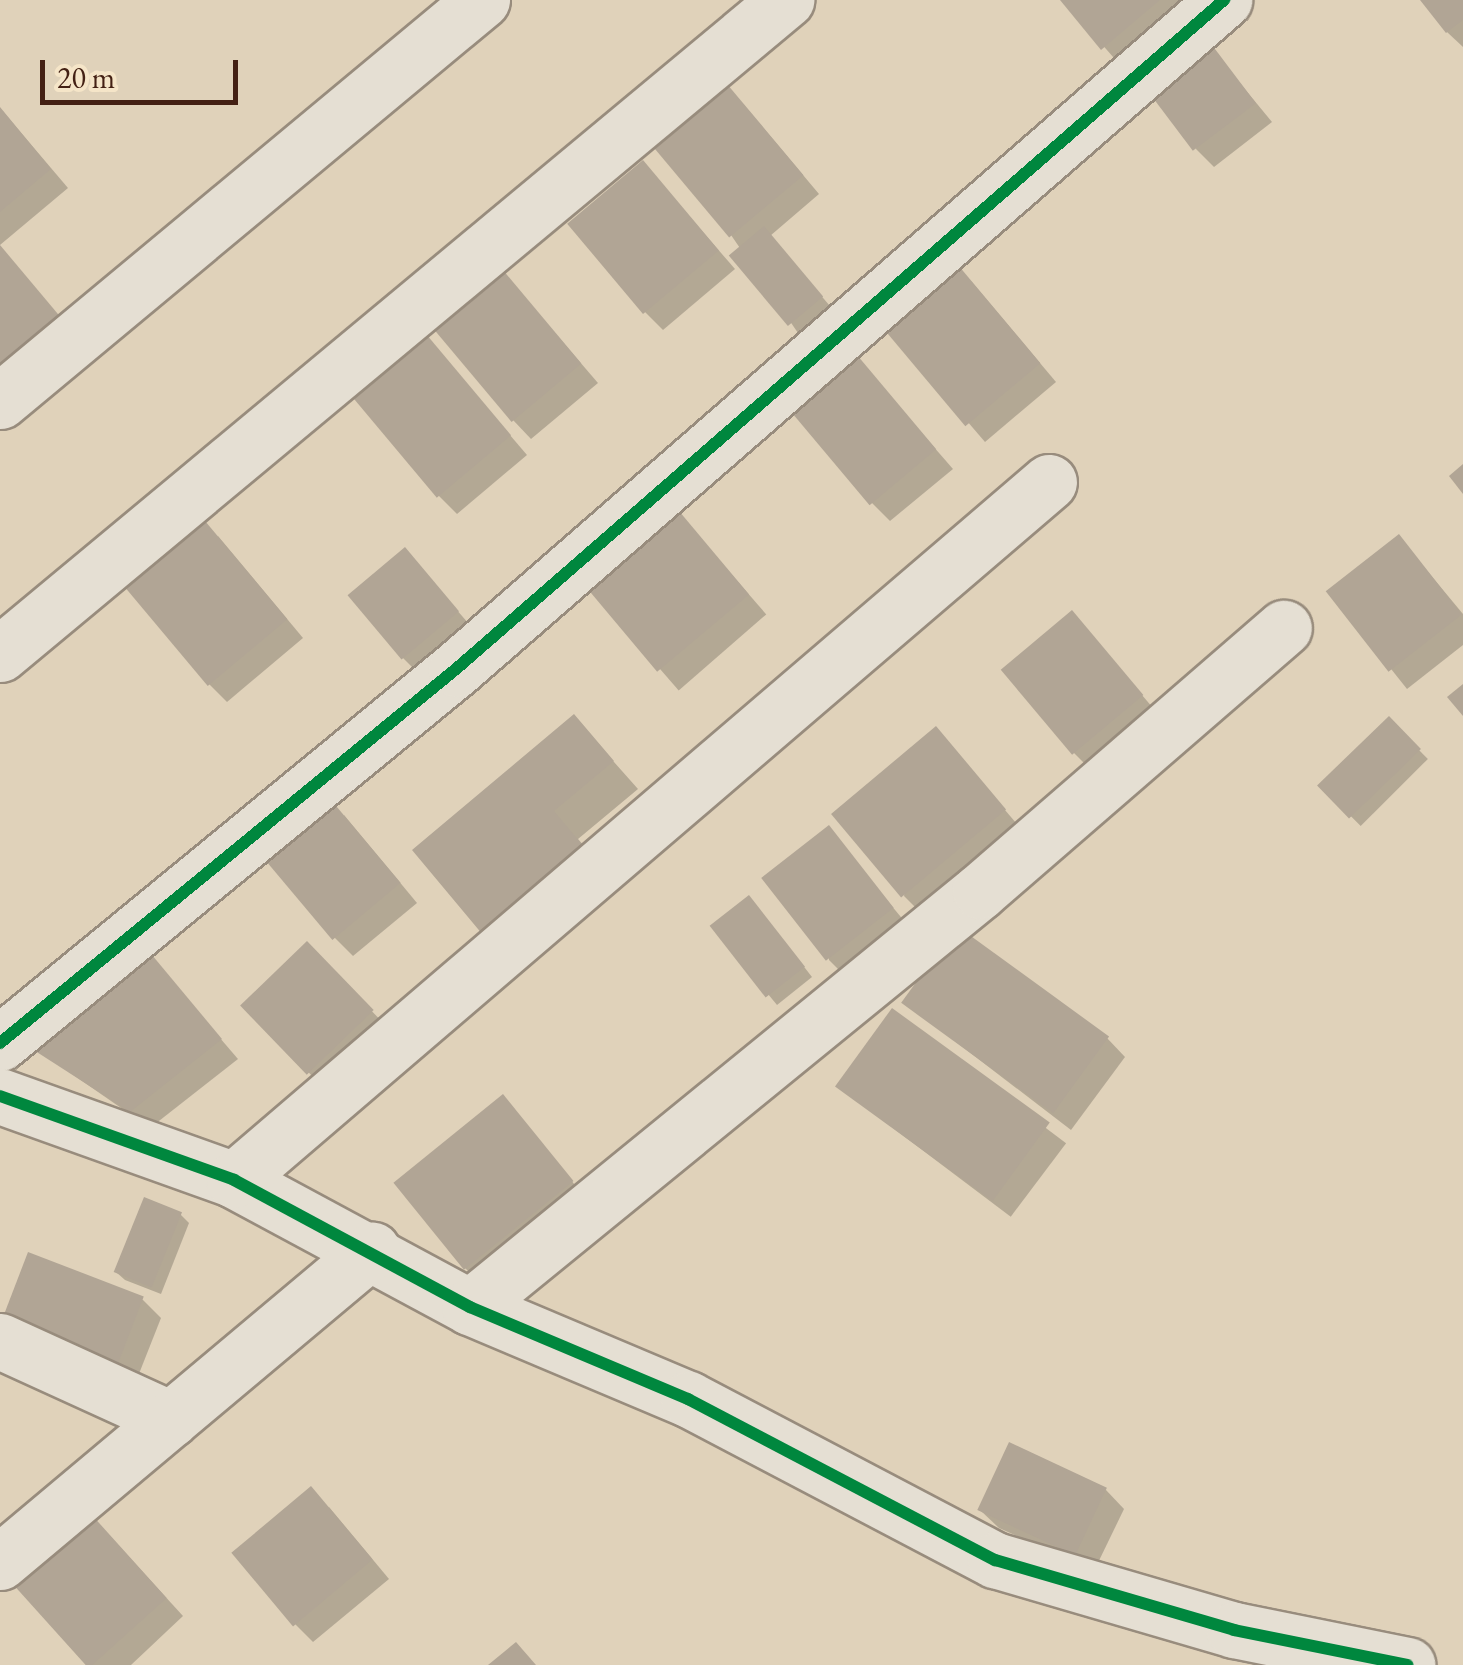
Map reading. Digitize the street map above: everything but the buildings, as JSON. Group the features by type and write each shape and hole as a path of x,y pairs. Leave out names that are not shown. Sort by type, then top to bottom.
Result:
{"street":[{"path":"0,401 482,0"},
{"path":"0,654 786,0"},
{"path":"0,1043 456,669 1224,0"},
{"path":"234,1180 1050,482"},
{"path":"470,1307 980,891 1284,628"},
{"path":"0,1096 234,1180 372,1250 470,1307 688,1399 995,1560 1234,1630 1408,1665"},
{"path":"0,1562 372,1250"},
{"path":"0,1341 170,1419"}],"cycle path":[{"path":"0,1043 456,669 1224,0"},
{"path":"0,1096 234,1180 470,1307 688,1399 995,1560 1234,1630 1408,1665"}]}
